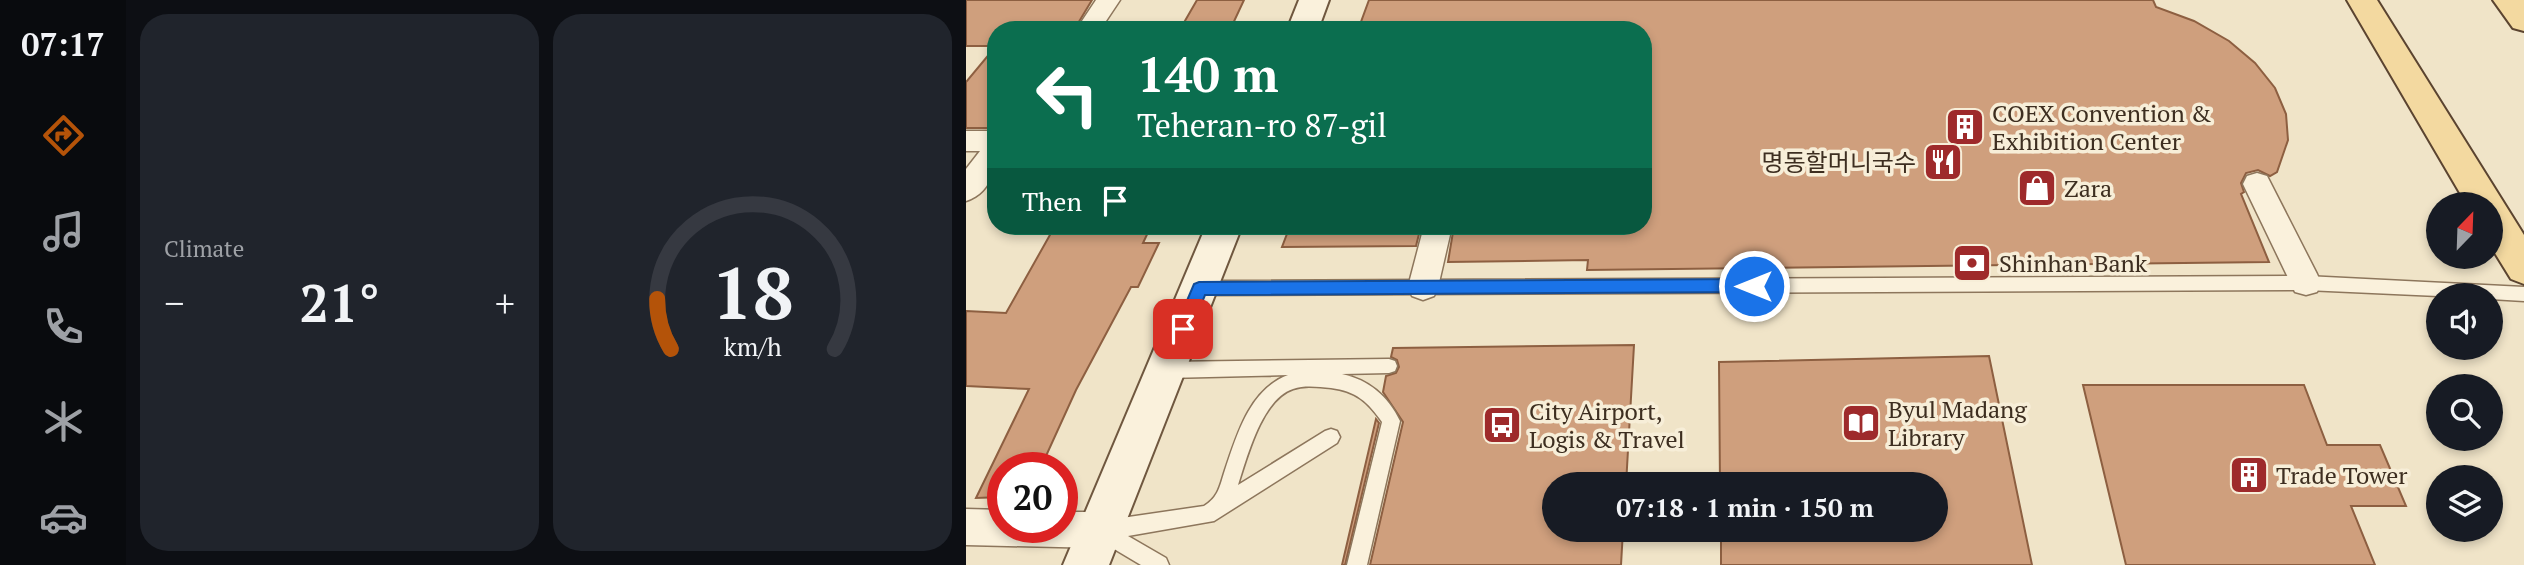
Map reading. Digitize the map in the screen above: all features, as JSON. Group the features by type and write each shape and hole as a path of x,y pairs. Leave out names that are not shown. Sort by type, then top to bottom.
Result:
{"main road":[{"path":"2362,0 2478,192"},
{"path":"2508,0 2524,21"},
{"path":"2503,233 2524,268"}],"street":[{"path":"1094,21 1108,0"},
{"path":"1306,21 1314,0"},
{"path":"966,141 987,141"},
{"path":"966,190 987,161"},
{"path":"2257,184 2306,283"},
{"path":"966,527 1094,547 1220,235"},
{"path":"1423,288 1436,235"}],"lane":[{"path":"1199,288 2306,283 2524,294"},
{"path":"1167,370 1389,366"},
{"path":"1223,503 1259,408 1279,387 1305,378 1347,381 1374,394 1391,421 1357,565"},
{"path":"1094,547 1207,515 1331,437"},
{"path":"1094,547 1159,565"}],"building":[{"path":"966,0 1092,0 1079,21 987,21 987,46 966,46"},
{"path":"1197,0 1244,0 1234,21 1185,21"},
{"name":"COEX Convention & Exhibition Center","path":"1369,0 2153,0 2156,7 2194,21 2229,41 2255,63 2275,88 2286,114 2288,140 2277,172 2270,176 2258,170 2246,173 2241,183 2244,192 2241,194 2269,262 1587,270 1588,260 1448,262 1452,235 1652,235 1652,21 1361,21"},
{"path":"987,57 987,128 966,128 966,82"},
{"path":"1050,235 1147,235 1143,243 1159,243 1138,287 1131,287 1076,390 1048,452 998,452 1029,389 966,386 966,311 1006,313"},
{"path":"1287,235 1419,235 1416,246 1282,247"},
{"name":"City Airport, Logis & Travel","path":"1634,345 1627,472 1542,472 1542,542 1622,542 1621,565 1370,565 1403,422 1383,392 1386,376 1396,373 1399,367 1397,360 1391,357 1393,348"},
{"name":"Byul Madang Library","path":"1989,356 2032,565 1721,565 1721,542 1948,542 1948,472 1720,472 1719,362"},
{"name":"Trade Tower","path":"2083,385 2304,385 2327,445 2380,445 2406,506 2351,506 2375,565 2126,565"},
{"path":"1376,419 1379,423 1345,565 1342,565"},
{"path":"987,475 987,498 976,498"}],"place":[{"name":"COEX Convention & Exhibition Center","path":"1965,127"},
{"name":"명동할머니국수","path":"1943,162"},
{"name":"Zara","path":"2037,188"},
{"name":"Shinhan Bank","path":"1972,263"},
{"name":"Byul Madang Library","path":"1861,423"},
{"name":"City Airport, Logis & Travel","path":"1502,425"},
{"name":"Trade Tower","path":"2249,475"}],"route":[{"path":"1183,329 1199,288 1754,286"}]}
